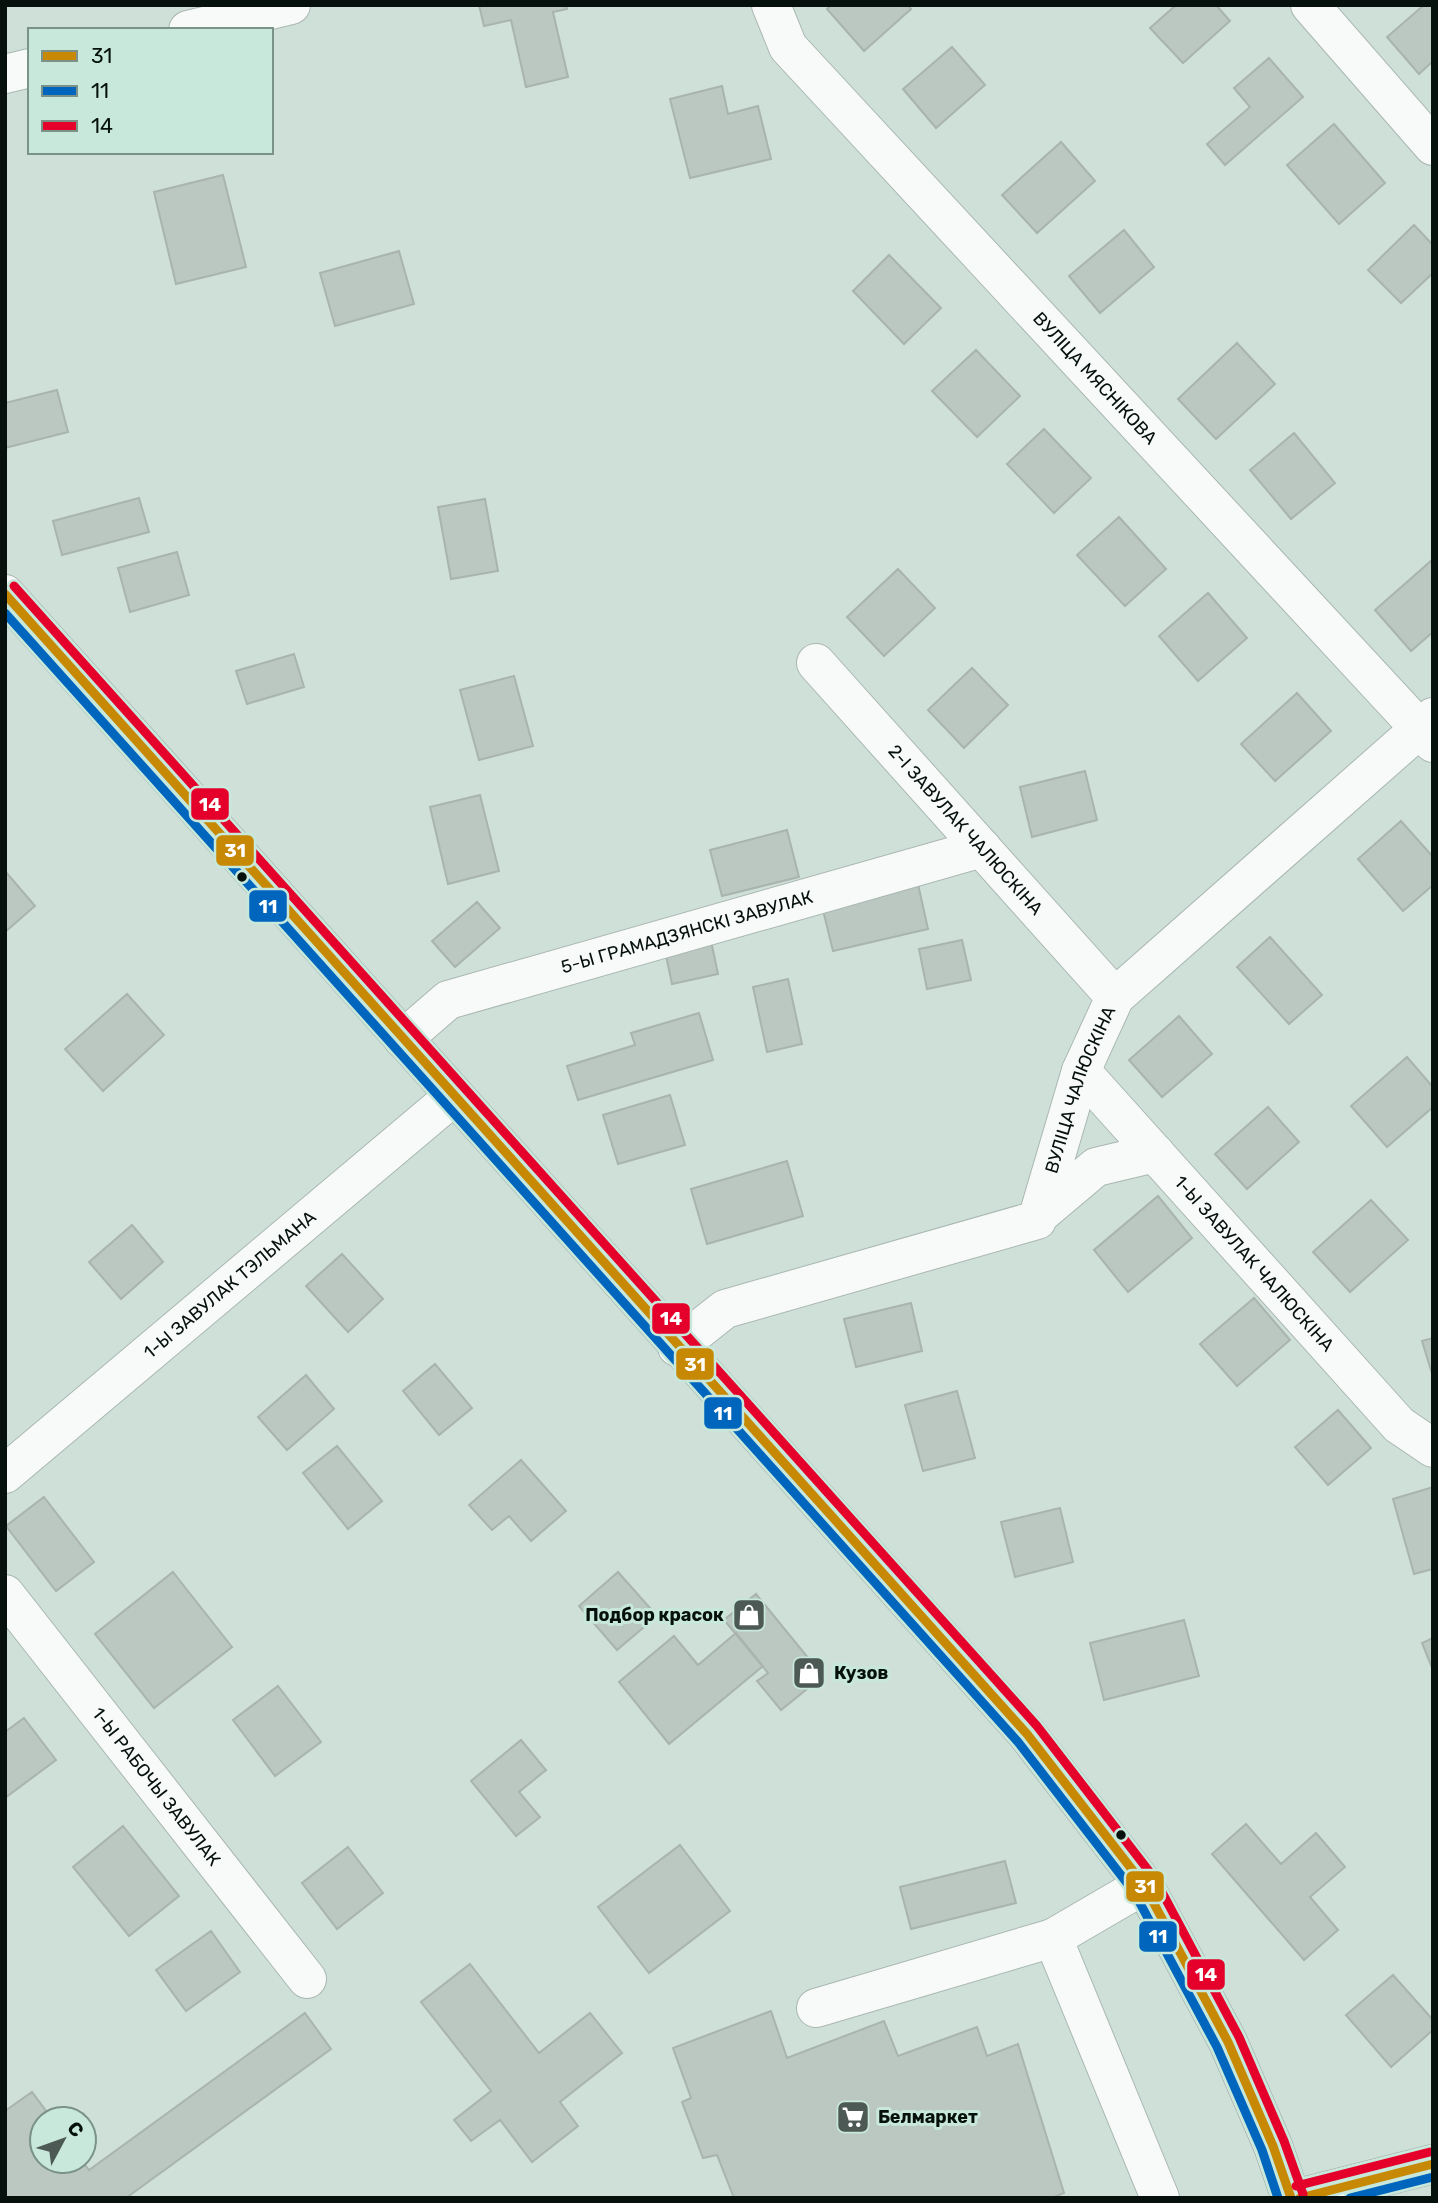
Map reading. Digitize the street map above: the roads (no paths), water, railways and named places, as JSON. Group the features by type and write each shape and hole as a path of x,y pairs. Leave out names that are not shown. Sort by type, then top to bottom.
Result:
{"street":[{"path":"196,28 291,5"},
{"name":"ВУЛІЦА МЯСНІКОВА","path":"771,5 788,47 1428,730"},
{"path":"1310,5 1433,146"},
{"path":"5,74 28,68"},
{"path":"5,594 677,1347 1027,1734 1144,1885 1228,2042 1273,2146 1292,2198"},
{"name":"2-І ЗАВУЛАК ЧАЛЮСКІНА","path":"816,663 1115,997"},
{"name":"ВУЛІЦА ЧАЛЮСКІНА","path":"1039,1215 1082,1071 1115,997 1428,730"},
{"name":"5-Ы ГРАМАДЗЯНСКІ ЗАВУЛАК","path":"403,1039 448,1000 982,848"},
{"name":"1-Ы ЗАВУЛАК ЧАЛЮСКІНА","path":"1082,1071 1399,1425 1433,1448"},
{"name":"1-Ы ЗАВУЛАК ТЭЛЬМАНА","path":"5,1474 454,1096"},
{"path":"677,1347 725,1309 1037,1220 1039,1215 1096,1167 1155,1153"},
{"name":"1-Ы РАБОЧЫ ЗАВУЛАК","path":"5,1594 307,1979"},
{"path":"816,2008 1053,1938 1144,1885"},
{"path":"1053,1938 1160,2198"},
{"path":"1299,2198 1433,2164"}],"place":[{"name":"Подбор красок","path":"749,1615"},
{"name":"Кузов","path":"809,1673"},
{"name":"Белмаркет","path":"853,2117"}]}
